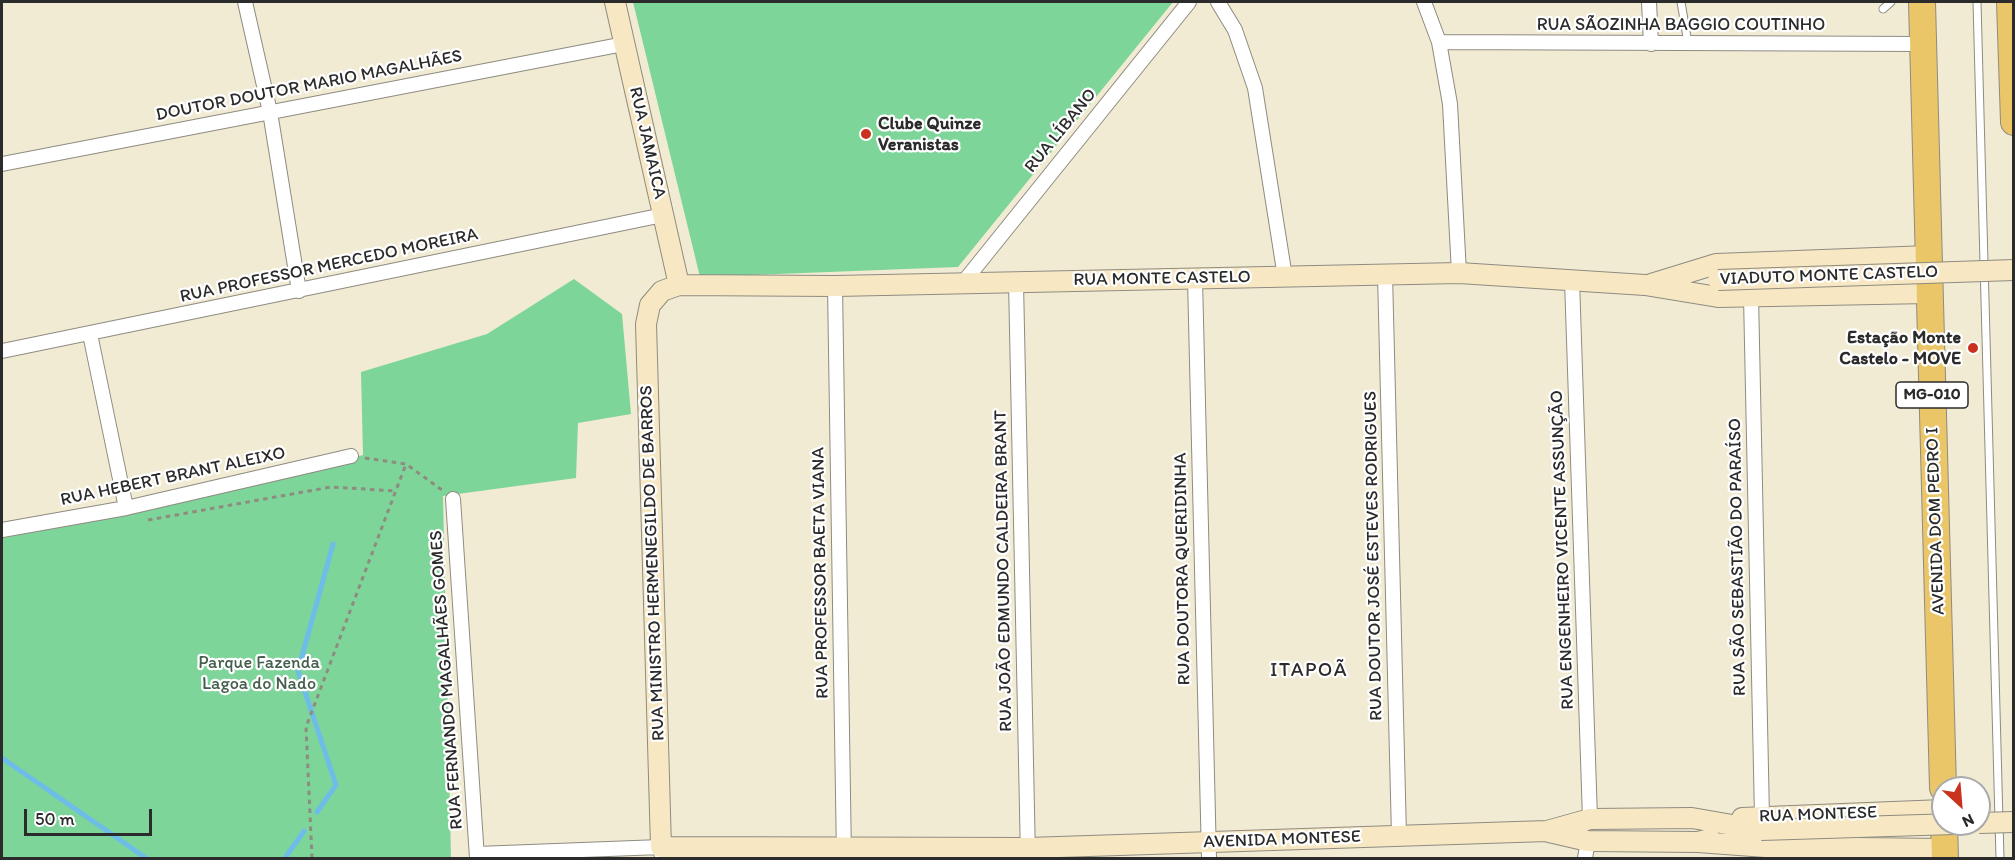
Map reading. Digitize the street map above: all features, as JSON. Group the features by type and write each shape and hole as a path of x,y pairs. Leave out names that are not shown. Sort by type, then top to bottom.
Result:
{"highway":[{"name":"AVENIDA DOM PEDRO I","path":"1922,2 1943,776"},
{"path":"2010,2 2013,122"},
{"path":"1944,836 1945,854"}],"street":[{"path":"245,2 270,112 299,291"},
{"name":"RUA JAMAICA","path":"615,2 679,285"},
{"name":"RUA LÍBANO","path":"962,284 1189,2"},
{"path":"1218,2 1234,30 1255,88 1286,277"},
{"path":"1425,2 1439,42 1450,104 1459,273"},
{"path":"1649,2 1651,44"},
{"name":"RUA SÃOZINHA BAGGIO COUTINHO","path":"1439,42 1922,44"},
{"name":"DOUTOR DOUTOR MARIO MAGALHÃES","path":"2,165 624,44"},
{"name":"RUA PROFESSOR MERCEDO MOREIRA","path":"2,351 663,215"},
{"name":"RUA MONTE CASTELO","path":"1645,285 1716,264 1929,256"},
{"name":"VIADUTO MONTE CASTELO","path":"1645,285 1718,280 2013,270"},
{"name":"RUA MONTE CASTELO","path":"679,285 835,286 1459,273 1645,285 1718,297 1929,293"},
{"name":"RUA DOUTOR JOSÉ ESTEVES RODRIGUES","path":"1385,274 1399,836"},
{"name":"RUA DOUTORA QUERIDINHA","path":"1195,279 1208,850"},
{"name":"RUA ENGENHEIRO VICENTE ASSUNÇÃO","path":"1572,280 1590,819"},
{"name":"RUA JOÃO EDMUNDO CALDEIRA BRANT","path":"1016,282 1028,853"},
{"name":"RUA MINISTRO HERMENEGILDO DE BARROS","path":"661,853 645,324 650,305 662,291 679,285"},
{"name":"RUA PROFESSOR BAETA VIANA","path":"835,286 844,854"},
{"name":"RUA SÃO SEBASTIÃO DO PARAÍSO","path":"1750,296 1762,836"},
{"path":"90,334 126,508"},
{"name":"RUA HEBERT BRANT ALEIXO","path":"2,530 126,508 351,456"},
{"name":"RUA FERNANDO MAGALHÃES GOMES","path":"453,499 477,856"},
{"name":"RUA MONTESE","path":"1698,842 1762,836 1931,812"},
{"name":"AVENIDA MONTESE","path":"477,856 1208,850 1399,836 1546,831 1590,819 1692,818"},
{"name":"RUA MONTESE","path":"1692,818 1762,836 1945,854"},
{"path":"1991,823 2013,822"},
{"path":"1762,836 1931,825"},
{"name":"AVENIDA MONTESE","path":"1546,831 1586,850 1698,842"}],"lane":[{"path":"1883,9 1891,2"},
{"path":"1977,2 2000,858"},
{"path":"1682,5 1688,43"}],"path":[{"path":"351,456 406,464 453,499"},
{"path":"312,858 306,727 406,464"},
{"path":"143,521 332,487 397,491"}],"green space":[{"name":"Clube Quinze Veranistas","path":"633,2 1173,2 958,267 700,277"},
{"name":"Parque Fazenda Lagoa do Nado","path":"574,279 622,314 631,414 578,423 576,478 443,496 451,858 2,858 2,538 127,514 363,455 361,372 487,334"}],"waterway":[{"path":"317,812 336,785 298,671 333,544"},
{"path":"2,758 146,858"},
{"path":"285,858 304,831"}],"place":[{"name":"Clube Quinze Veranistas","path":"866,134"},
{"name":"Estação Monte Castelo - MOVE","path":"1973,348"}],"district":[{"name":"ITAPOÃ","path":"1309,671"}]}
